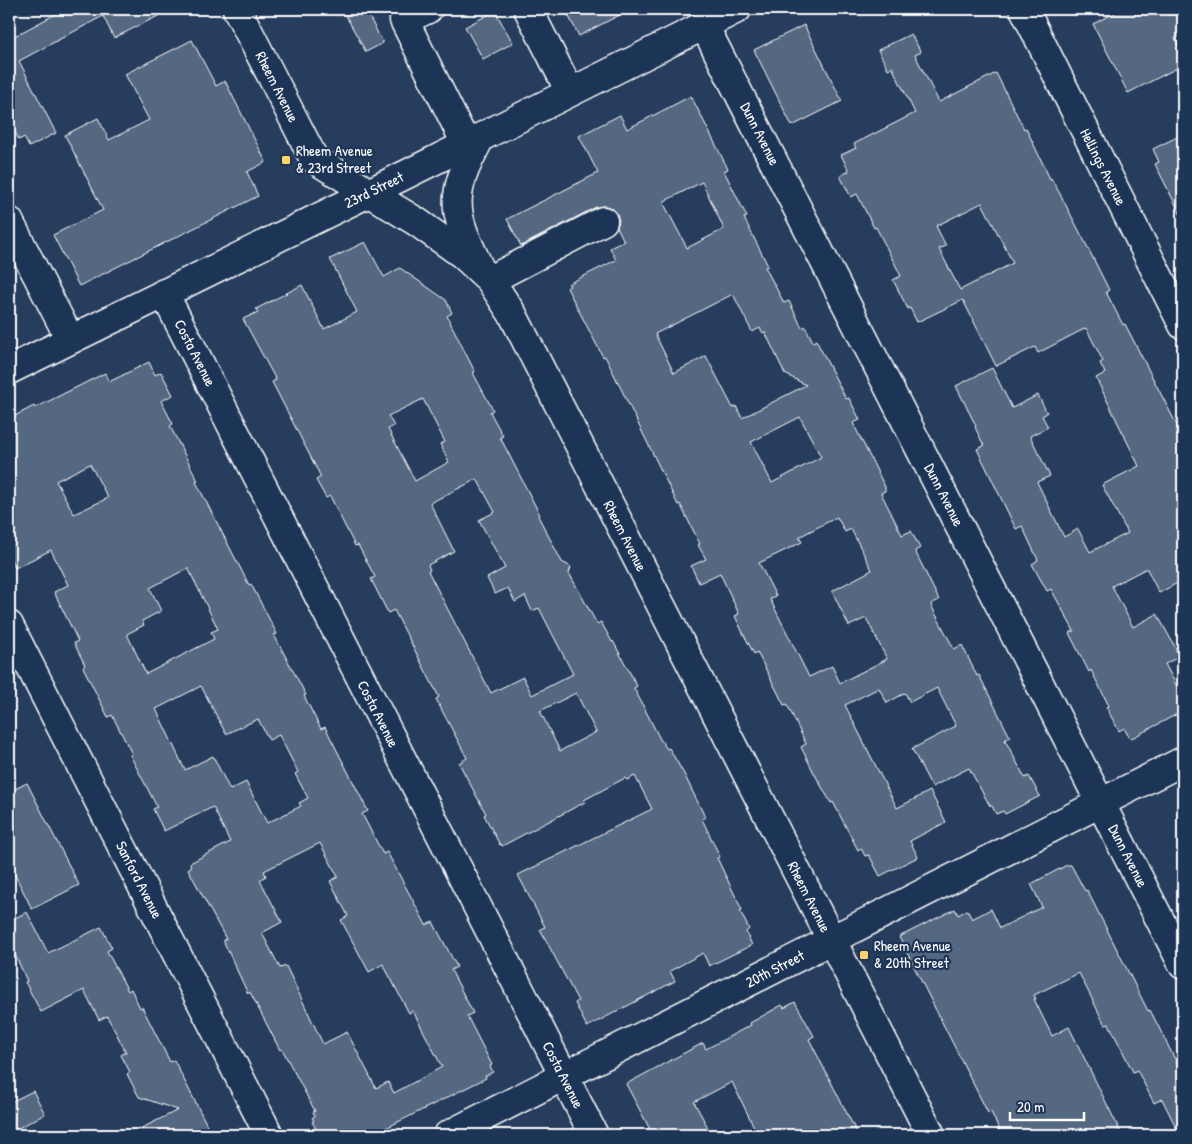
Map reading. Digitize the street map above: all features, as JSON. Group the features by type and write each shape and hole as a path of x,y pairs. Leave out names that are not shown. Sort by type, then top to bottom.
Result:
{"street":[{"name":"Rheem Avenue","path":"237,9 314,159 417,222 462,254 485,274 513,315 931,1135"},
{"path":"428,9 404,20 473,141 458,196 464,233 485,274 603,221"},
{"path":"528,9 570,92"},
{"name":"23rd Street","path":"9,370 738,9"},
{"name":"Hellings Avenue","path":"1024,9 1183,325"},
{"name":"Dunn Avenue","path":"704,25 1183,965"},
{"path":"9,220 70,339"},
{"name":"Costa Avenue","path":"164,293 594,1135"},
{"name":"Sanford Avenue","path":"9,625 269,1135"},
{"name":"20th Street","path":"448,1135 1183,761"}],"building":[{"path":"65,9 172,9 114,38 103,16 19,61 56,133 29,147 24,137 19,140 9,120 9,39"},
{"path":"342,9 365,9 383,43 366,52"},
{"path":"565,9 631,9 579,36"},
{"path":"1122,9 1183,9 1183,34 1175,38 1183,54 1183,65 1128,93 1093,24"},
{"path":"495,11 513,43 483,59 465,27"},
{"path":"804,25 842,101 792,126 754,50"},
{"path":"911,34 921,52 915,55 939,102 996,73 1024,129 1026,128 1050,179 1060,194 1087,246 1109,290 1106,292 1123,325 1125,324 1183,437 1183,580 1159,593 1147,569 1145,569 1112,586 1133,627 1157,614 1180,656 1165,664 1183,698 1183,711 1130,739 1124,728 1119,731 1106,707 1109,706 1091,670 1089,672 1069,633 1074,631 1051,589 1047,591 1032,564 1038,560 1022,526 1016,529 977,449 984,446 956,386 992,368 1012,408 1038,395 1047,413 1042,416 1048,427 1030,436 1050,476 1037,482 1064,537 1078,529 1090,552 1128,533 1102,485 1139,466 1096,378 1105,373 1100,363 1103,361 1086,328 1038,353 1035,347 996,366 963,300 917,322 893,280 901,276 876,227 874,228 857,194 851,197 840,176 849,171 841,155 856,148 854,144 915,113 892,67 888,69 878,50","holes":["982,203 1013,263 960,290 939,249 946,246 936,226"]},
{"path":"192,40 216,86 225,81 266,162 247,172 258,196 79,286 53,235 103,210 65,135 98,118 109,140 149,120 125,74"},
{"path":"691,96 728,169 724,171 747,217 744,218 768,266 765,267 784,303 789,301 802,328 805,326 813,342 816,340 846,399 849,398 860,420 853,423 885,487 885,491 881,493 902,535 911,531 920,548 915,551 939,600 931,604 934,611 954,649 962,645 1010,737 1005,740 1025,778 1029,776 1040,796 1005,814 1003,811 996,814 969,768 932,787 912,749 956,726 937,688 910,702 905,693 887,703 879,688 845,705 897,808 930,791 946,822 910,841 918,857 880,876 869,855 865,856 861,848 858,850 833,802 831,803 814,773 801,747 806,744 787,704 784,705 757,652 754,654 743,633 735,616 739,614 720,573 699,583 691,566 706,559 698,545 700,544 680,504 678,505 605,356 603,357 567,288 570,286 568,284 616,260 610,248 624,241 617,227 619,221 617,213 612,208 606,206 596,207 521,246 507,219 598,173 579,136 620,115 627,129","holes":["702,182 724,229 687,248 663,202","733,294 752,332 760,328 763,333 765,332 785,374 806,385 742,418 736,406 733,408 706,356 674,373 655,334","800,417 821,457 772,483 751,442","837,517 845,532 851,529 872,570 832,591 849,626 866,618 887,659 840,683 832,666 809,677 770,599 776,596 759,563 802,542 799,537"]},
{"path":"1183,134 1183,219 1155,164 1159,162 1153,149"},
{"path":"365,242 384,277 400,268 446,300 452,313 447,316 475,372 473,373 493,410 490,412 503,436 500,437 540,515 538,516 562,562 571,567 569,573 597,624 601,622 613,641 637,686 634,688 660,739 667,749 669,748 684,774 705,817 702,819 720,857 717,858 749,929 746,932 752,945 709,966 703,953 670,971 675,981 587,1027 575,1003 578,1001 540,929 545,927 518,875 652,809 635,776 627,780 625,778 584,800 585,802 502,846 500,845 459,763 467,758 436,699 439,697 394,610 388,613 371,579 375,577 358,545 355,546 330,496 326,498 316,480 321,477 272,382 276,380 243,319 258,312 256,309 302,285 324,329 357,312 330,259","holes":["423,399 445,442 440,444 449,462 415,481 388,429 394,426 388,416","477,479 495,512 479,520 505,568 487,578 495,594 508,588 515,602 525,596 532,611 539,608 573,674 532,695 523,677 491,693 428,571 430,570 428,565 454,551 430,503","576,693 596,732 560,751 540,711"]},
{"path":"149,362 155,375 161,372 173,395 161,401 173,424 170,426 198,481 196,482 249,585 251,584 277,634 274,635 306,695 304,696 321,729 325,727 368,811 362,814 383,854 387,852 426,925 433,922 457,967 451,970 473,1013 467,1016 492,1065 490,1066 493,1072 485,1076 486,1078 372,1135 320,1135 312,1122 314,1121 312,1118 315,1116 313,1112 315,1111 250,992 248,994 223,940 226,939 188,869 191,867 190,863 230,842 213,807 164,831 153,809 157,807 130,755 132,754 112,715 108,717 83,667 85,665 74,643 78,641 54,592 68,585 51,550 15,568 9,555 9,419 105,373 109,382","holes":["90,464 108,498 74,514 56,481","188,568 218,629 211,632 214,639 146,674 127,634 144,625 142,621 161,611 150,588","201,686 226,734 258,719 269,740 279,735 298,772 295,774 308,798 299,803 301,806 267,823 246,782 230,790 213,756 185,770 156,709","320,843 338,877 330,881 348,916 341,920 369,972 383,964 409,1013 413,1011 442,1067 394,1093 388,1082 376,1088 347,1032 323,1044 286,966 280,968 262,933 282,922 260,880 266,876 264,871"]},
{"path":"27,783 79,885 32,909 9,863 9,792"},
{"path":"1067,865 1071,865 1085,891 1087,890 1148,1011 1150,1010 1183,1075 1183,1135 1180,1135 1162,1099 1154,1103 1137,1070 1133,1072 1109,1024 1105,1025 1079,973 1034,995 1036,999 1034,999 1052,1036 1069,1027 1122,1135 1002,1135 991,1112 988,1113 899,937 955,909 958,915 967,910 972,919 991,909 1000,928 1042,907 1031,884"},
{"path":"27,912 48,953 101,927 112,948 107,951 128,991 131,989 140,1008 142,1007 170,1062 174,1060 212,1135 128,1135 178,1110 139,1097 127,1074 130,1072 121,1055 126,1052 107,1016 99,1020 84,990 41,1012 25,982 27,981 9,941 9,921"},
{"path":"795,1002 814,1036 809,1039 858,1135 758,1135 732,1082 694,1102 712,1135 653,1135 626,1084 703,1043 706,1049 751,1025 750,1023 782,1005 784,1008"},
{"path":"33,1091 45,1114 9,1133 9,1103"}],"place":[{"name":"Rheem Avenue & 23rd Street","path":"286,160"},
{"name":"Rheem Avenue & 20th Street","path":"864,955"}]}
